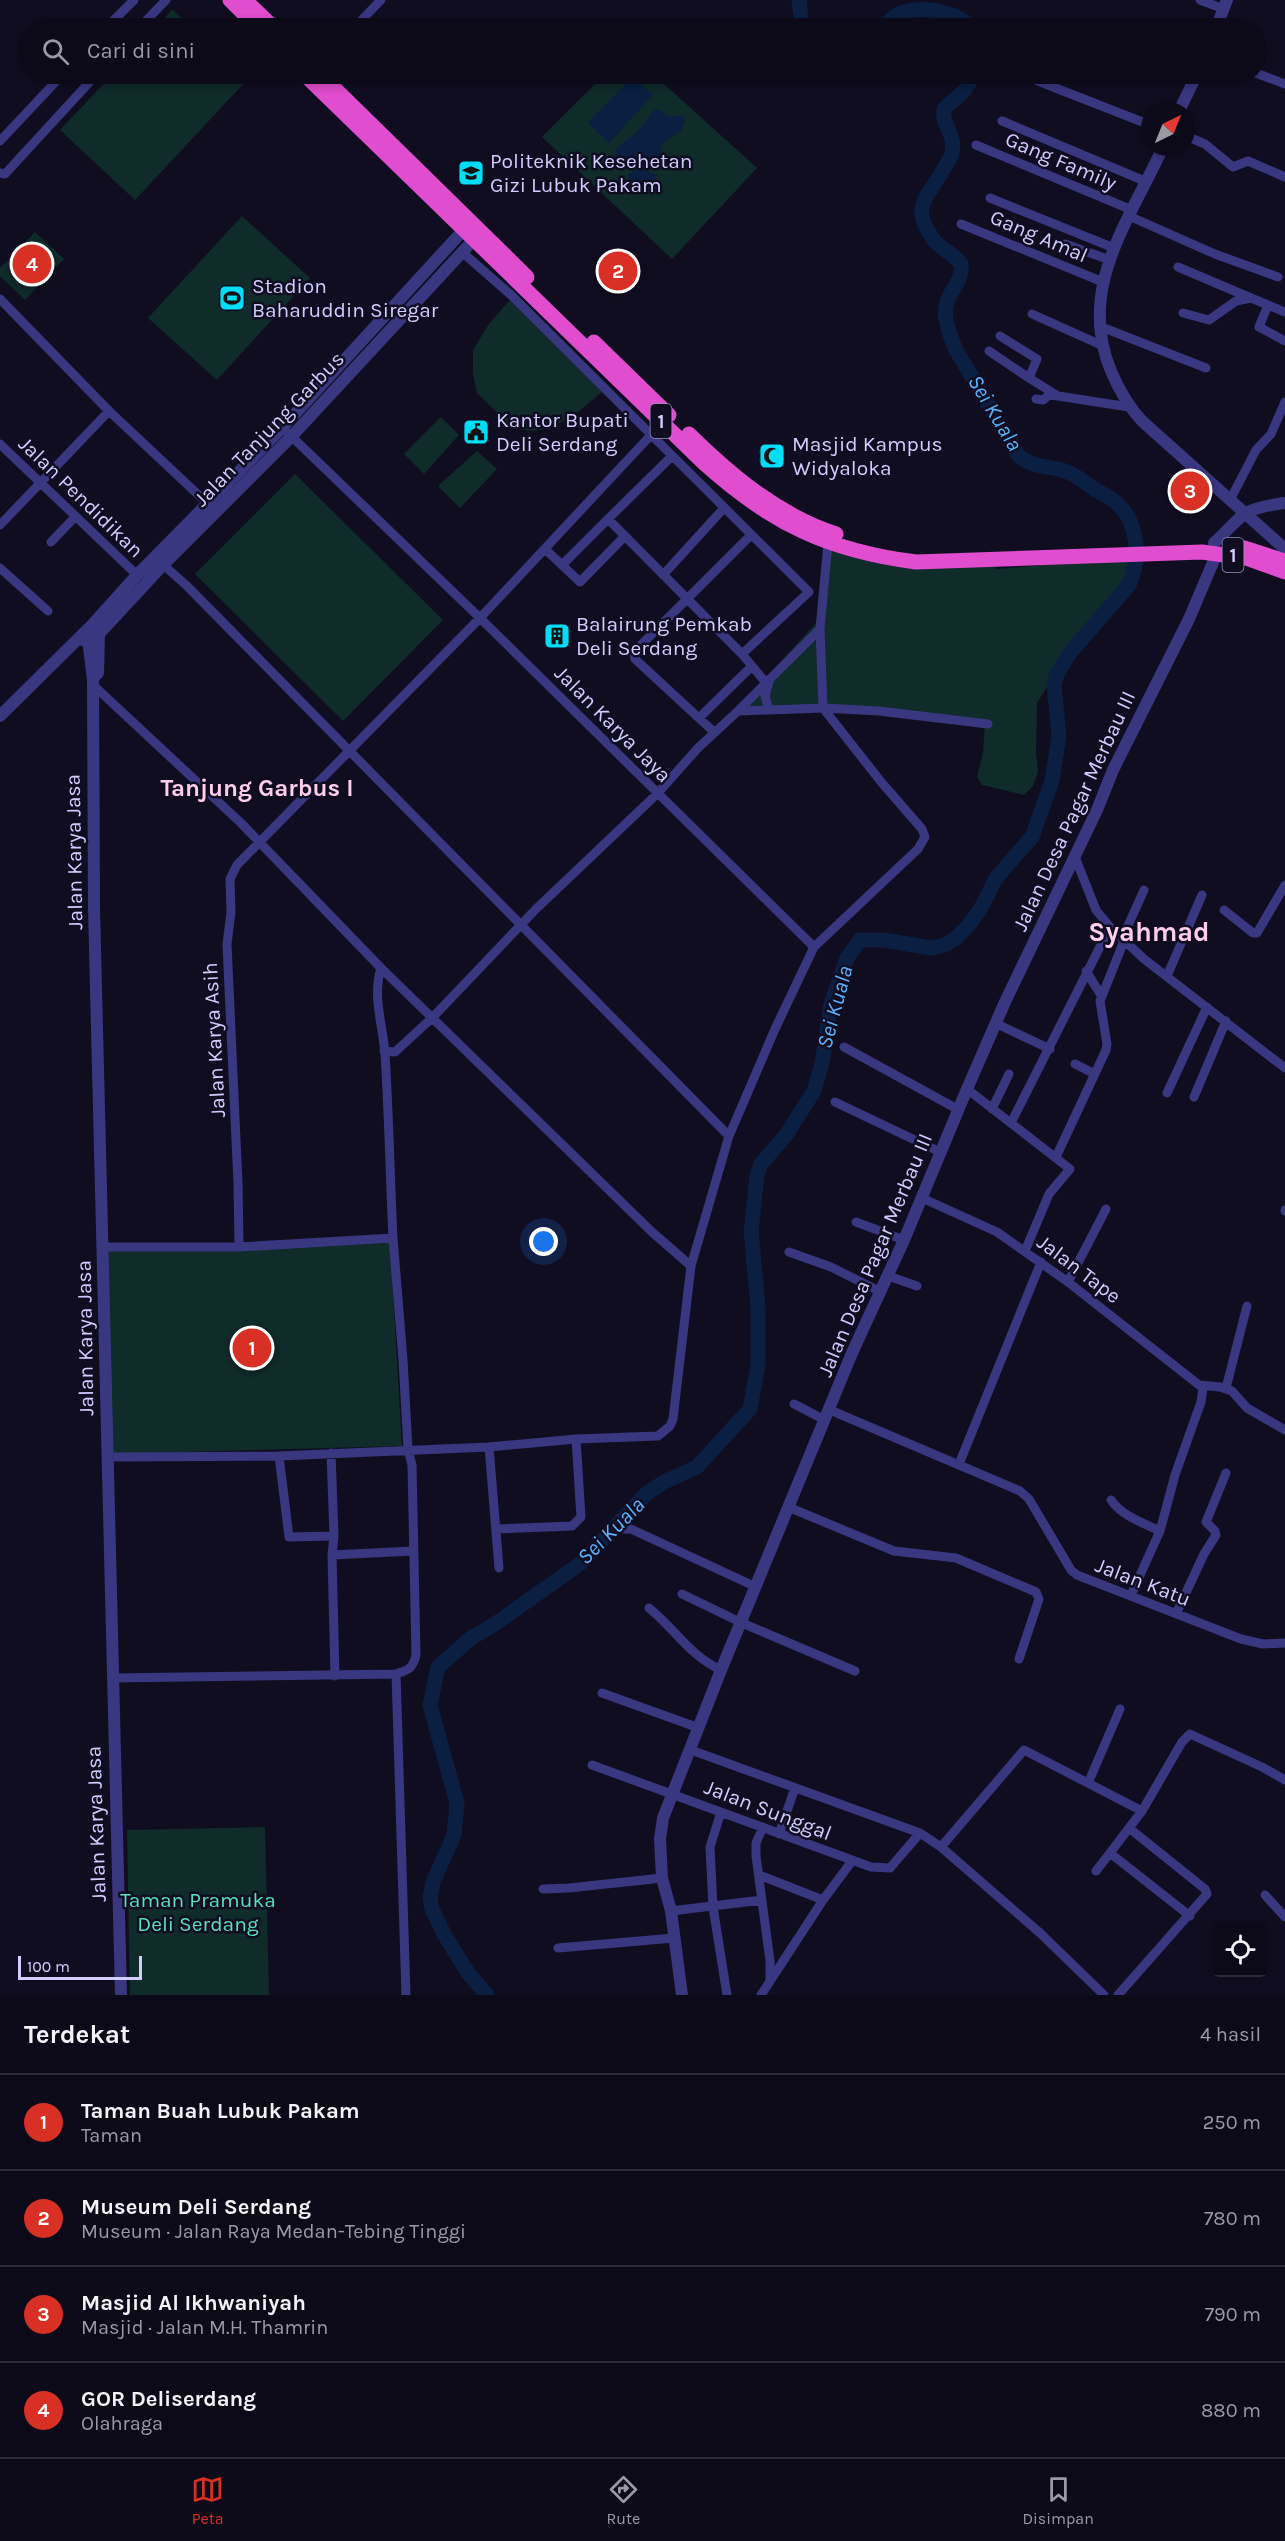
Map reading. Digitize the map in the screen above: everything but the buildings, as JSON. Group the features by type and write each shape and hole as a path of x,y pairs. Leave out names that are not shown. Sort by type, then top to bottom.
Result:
{"highway":[{"path":"230,0 248,18"},
{"path":"245,0 264,18"},
{"name":"1","path":"315,84 713,457 762,498 797,518 853,540 888,549 918,553 1115,551"},
{"name":"1","path":"330,84 472,231 724,481 775,519 828,543 885,558 916,562 1178,548 1253,549 1285,561"},
{"name":"1","path":"1216,548 1285,572"}],"street":[{"path":"116,18 134,0"},
{"path":"149,18 166,0"},
{"path":"364,18 381,0"},
{"path":"1200,0 1225,4"},
{"path":"1267,77 1285,84"},
{"path":"0,141 54,84"},
{"path":"0,173 5,174 88,84"},
{"path":"1045,84 1141,121"},
{"path":"1183,102 1192,84"},
{"path":"1002,121 1147,182"},
{"path":"1195,140 1205,144 1233,167 1248,161 1285,177"},
{"name":"Gang Family","path":"976,145 1130,213 1215,254 1278,277"},
{"path":"1159,156 1130,213 1112,254 1103,282 1099,326 1101,345 1116,384 1129,407 1175,452 1285,549"},
{"path":"990,198 1112,254"},
{"name":"Gang Amal","path":"961,224 1103,282"},
{"name":"Jalan Tanjung Garbus","path":"0,716 89,635 287,432 462,252 472,231"},
{"name":"Jalan Tanjung Garbus","path":"89,635 137,575 159,561 207,503 287,432 472,231"},
{"path":"1065,244 1112,254"},
{"path":"462,252 510,294 809,592 822,600"},
{"path":"1178,267 1285,312"},
{"path":"1183,313 1209,320 1236,301 1251,297"},
{"path":"0,299 110,411 207,503"},
{"path":"1268,305 1259,327 1285,341"},
{"path":"1032,314 1101,345"},
{"path":"1099,326 1206,368"},
{"path":"1000,336 1037,359 1029,378"},
{"path":"989,351 1058,396"},
{"path":"1036,399 1043,400 1049,395 1129,407"},
{"path":"1230,500 1256,450 1271,434 1282,415 1285,402"},
{"path":"0,525 110,411"},
{"name":"Jalan Karya Jaya","path":"287,432 814,946"},
{"name":"Jalan Karya Asih","path":"239,1247 227,944 231,912 230,879 237,865 480,618 651,435"},
{"name":"Jalan Pendidikan","path":"0,444 137,575"},
{"path":"562,565 672,456"},
{"path":"1216,548 1243,513 1254,508 1285,503"},
{"path":"663,575 724,508"},
{"path":"51,542 75,517"},
{"path":"608,519 752,666 769,680"},
{"path":"714,732 633,656 634,652 751,535"},
{"path":"545,549 580,582 625,536"},
{"path":"108,1457 279,1456 489,1447 576,1439 658,1436 670,1426 673,1419 691,1266 729,1136 774,1029 814,946 918,849 926,837 922,829 882,783 823,708 820,628 828,543"},
{"name":"Jalan Desa Pagar Merbau III","path":"682,1995 670,1911 662,1878 660,1839 663,1818 788,1506 852,1353 922,1198 995,1023 1074,859 1122,752 1186,624 1216,548"},
{"path":"159,561 729,1136"},
{"path":"0,568 48,611"},
{"path":"742,654 809,592"},
{"path":"384,1051 395,1052 432,1018 521,924 657,794 714,732 738,711 820,628"},
{"name":"Jalan Karya Jasa","path":"89,635 92,682 94,908 121,1995"},
{"path":"699,718 752,666"},
{"path":"769,680 765,696 769,709"},
{"path":"92,682 259,842 432,1018 652,1232 691,1266"},
{"path":"738,711 823,708 879,711 988,724"},
{"path":"1074,859 1096,910 1123,940 1285,1068"},
{"path":"1224,910 1253,933 1257,933 1285,885"},
{"path":"1056,1156 1107,1044 1100,1005 1102,995 1144,890"},
{"path":"1167,976 1202,895"},
{"path":"1011,1123 1110,927"},
{"path":"1090,966 1102,995"},
{"path":"112,1678 396,1674 409,1670 414,1664 416,1655 412,1465 408,1449 393,1238 384,1051 376,982 381,968"},
{"path":"1167,1093 1207,1007"},
{"path":"1194,1097 1212,1059 1214,1045 1226,1021"},
{"path":"995,1023 1050,1049"},
{"path":"844,1047 958,1110"},
{"path":"1075,1064 1095,1074"},
{"path":"992,1109 1009,1074"},
{"path":"967,1089 1070,1168 1070,1171 1049,1194 1025,1251"},
{"path":"835,1102 940,1152"},
{"name":"Jalan Tape","path":"922,1198 997,1232 1041,1262 1207,1387"},
{"path":"1068,1282 1106,1209"},
{"path":"856,1222 904,1240"},
{"path":"102,1247 239,1247 393,1238"},
{"path":"789,1252 831,1267 881,1292"},
{"path":"959,1464 1041,1262"},
{"path":"888,1276 917,1286"},
{"path":"1226,1388 1247,1306"},
{"path":"1131,1595 1160,1531 1175,1475 1207,1387 1226,1388 1234,1393 1247,1408 1285,1430"},
{"name":"Jalan Katu","path":"794,1404 959,1464 1012,1486 1025,1494 1071,1570 1077,1575 1241,1639 1263,1644 1283,1643"},
{"path":"496,1529 572,1526 579,1521 581,1517 576,1439"},
{"path":"489,1447 498,1568"},
{"path":"332,1453 335,1676"},
{"path":"279,1456 289,1537 334,1536"},
{"path":"1176,1614 1204,1554 1216,1535 1206,1522 1226,1473"},
{"path":"1111,1500 1115,1506 1133,1518 1160,1531"},
{"path":"788,1506 894,1551 956,1558 1036,1592 1039,1599 1019,1659"},
{"path":"624,1529 631,1529 756,1587"},
{"path":"332,1555 413,1551"},
{"path":"682,1594 742,1623 855,1671"},
{"path":"649,1608 677,1639 705,1661 721,1670"},
{"path":"396,1674 406,1995"},
{"path":"602,1693 699,1728"},
{"path":"1089,1781 1120,1709"},
{"path":"1096,1871 1142,1811 1182,1742 1190,1734 1285,1780"},
{"path":"691,1750 920,1833 941,1847 1040,1933 1104,1995"},
{"path":"941,1847 1024,1750 1089,1781 1142,1811"},
{"name":"Jalan Sunggal","path":"592,1765 852,1861 887,1869 920,1833"},
{"path":"779,1834 795,1788"},
{"path":"721,1812 710,1847 713,1906 727,1995"},
{"path":"763,1827 756,1850 770,1980"},
{"path":"1118,1995 1206,1898 1207,1891 1129,1828"},
{"path":"1110,1853 1190,1916"},
{"path":"761,1995 823,1900 852,1861"},
{"path":"759,1875 823,1900"},
{"path":"543,1889 662,1878"},
{"path":"1265,1895 1285,1917"},
{"path":"670,1911 762,1900"},
{"path":"558,1948 674,1938"}],"green space":[{"path":"173,10 181,18 164,18"},
{"path":"104,84 243,84 135,200 60,130"},
{"path":"595,84 664,84 757,168 672,259 542,137"},
{"path":"242,216 310,278 217,380 148,318"},
{"path":"35,232 64,259 25,300 0,276 0,268"},
{"path":"510,300 602,392 573,416 548,429 529,431 513,428 477,393 473,374 473,350 488,325"},
{"path":"441,417 459,435 424,474 404,454"},
{"path":"477,451 497,469 460,508 438,486"},
{"path":"295,474 443,620 343,721 195,574"},
{"path":"831,546 994,564 995,569 1118,559 1130,562 1126,580 1075,642 1037,703 1038,772 1033,786 1024,795 982,785 977,777 983,753 985,721 826,706 738,709 824,614"},
{"path":"390,1242 402,1446 111,1454 106,1250"},
{"name":"Taman Pramuka Deli Serdang","path":"265,1827 269,1995 130,1995 127,1830"}],"water":[{"path":"626,84 641,84 653,95 609,143 588,123"},
{"path":"659,109 667,116 683,116 685,120 681,131 663,142 658,164 653,166 639,164 626,168 617,160 616,149 638,131 654,110"},
{"path":"641,169 658,175 645,191 628,176"}],"waterway":[{"name":"Sei Kuala","path":"799,0 801,18"},
{"name":"Sei Kuala","path":"893,18 913,10 940,11 958,18"},
{"name":"Sei Kuala","path":"487,1995 468,1973 444,1934 432,1909 430,1898 433,1882 454,1835 457,1803 430,1705 438,1667 471,1638 495,1624 581,1563 646,1494 664,1482 697,1467 750,1409 758,1365 758,1307 751,1231 757,1175 761,1164 786,1135 814,1091 822,1063 831,1004 847,958 860,940 884,940 931,948 945,945 968,926 981,908 996,878 1032,837 1052,781 1059,736 1054,685 1057,674 1069,654 1129,585 1133,574 1135,540 1133,528 1122,508 1111,498 1073,475 1058,469 1036,465 1018,455 956,350 949,332 946,305 959,279 961,264 934,240 923,219 922,211 923,203 952,153 952,140 944,109 968,84"}],"place":[{"name":"Politeknik Kesehetan Gizi Lubuk Pakam","path":"471,173"},
{"name":"GOR Deliserdang","path":"32,264"},
{"name":"Museum Deli Serdang","path":"618,271"},
{"name":"Stadion Baharuddin Siregar","path":"232,298"},
{"name":"Kantor Bupati Deli Serdang","path":"476,432"},
{"name":"Masjid Kampus Widyaloka","path":"772,456"},
{"name":"Masjid Al Ikhwaniyah","path":"1190,491"},
{"name":"Balairung Pemkab Deli Serdang","path":"557,636"},
{"name":"Taman Buah Lubuk Pakam","path":"252,1348"}],"district":[{"name":"Tanjung Garbus I","path":"257,788"},
{"name":"Syahmad","path":"1149,932"}]}
